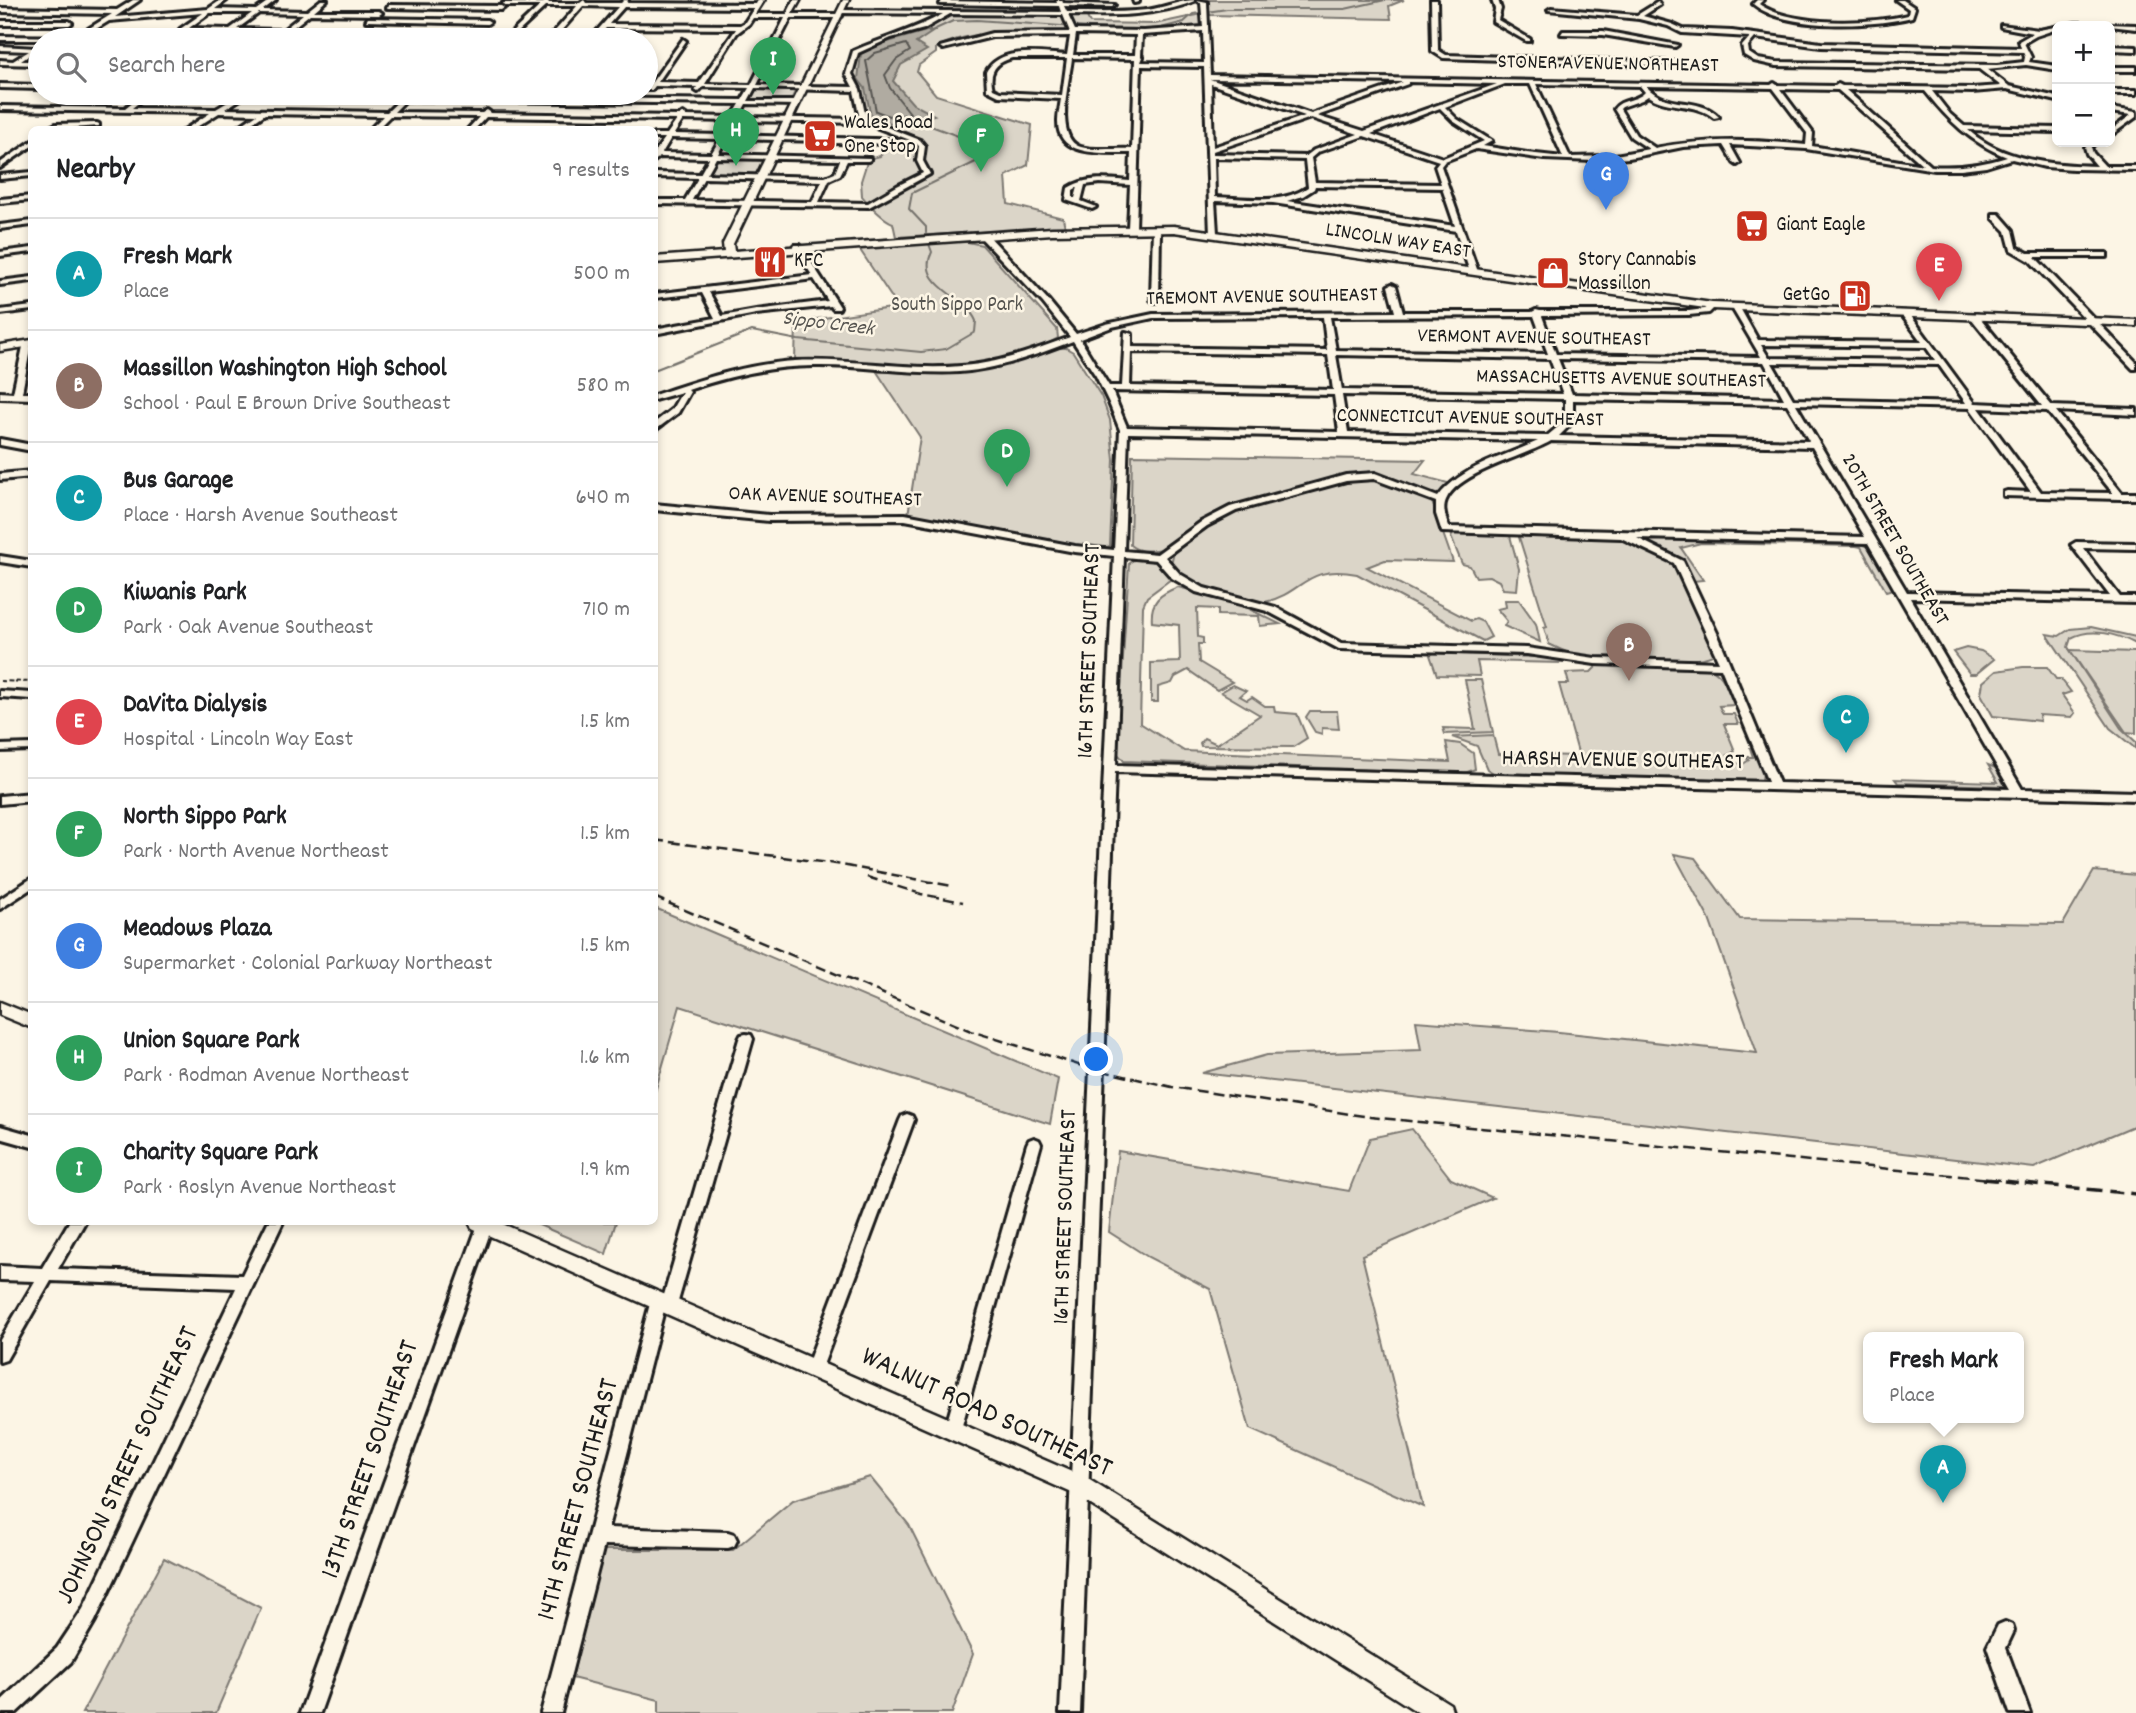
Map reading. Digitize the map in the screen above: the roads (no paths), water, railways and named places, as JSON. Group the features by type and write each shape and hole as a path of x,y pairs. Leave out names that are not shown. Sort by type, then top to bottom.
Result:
{"main road":[{"path":"729,253 728,243 846,0"},
{"name":"LINCOLN WAY EAST","path":"658,260 797,247 1132,228 1156,229 1213,233 1712,306 2136,323"},
{"path":"0,348 28,343"},
{"path":"0,1008 28,1020"},
{"name":"WALNUT ROAD SOUTHEAST","path":"487,1225 1080,1486 1441,1713"}],"street":[{"path":"93,28 137,0"},
{"path":"185,28 225,0"},
{"path":"235,28 272,0"},
{"path":"289,28 324,0"},
{"path":"354,28 400,0"},
{"path":"687,202 753,86 797,0"},
{"path":"751,16 906,12 1140,12 1194,0"},
{"path":"1200,0 1204,2 1205,13 1213,233"},
{"path":"1434,0 1435,51 1451,59 1677,64"},
{"path":"1495,0 1498,9 1495,21 1528,40"},
{"path":"1760,0 1756,4 1758,8 1779,16 1868,22 1910,16 1912,8 1899,0"},
{"path":"919,9 939,9 942,1 1112,5"},
{"path":"389,7 547,2 759,3"},
{"path":"520,28 547,2"},
{"path":"561,28 584,2"},
{"path":"605,26 625,2"},
{"path":"1060,2 1072,30 1062,129 1072,145 1089,150 1134,151"},
{"path":"1592,2 1594,11"},
{"path":"658,152 735,32 742,27 759,3"},
{"path":"479,28 505,4"},
{"path":"1636,18 1658,4"},
{"path":"0,10 118,12"},
{"path":"107,19 210,10 379,13"},
{"path":"1550,10 1594,11 1667,24 1682,32 1754,36 1821,45 2023,50"},
{"path":"898,34 906,12"},
{"path":"864,121 857,89 849,74 855,52 898,34 922,28 949,12"},
{"path":"367,20 487,22"},
{"path":"0,23 68,23"},
{"path":"605,26 742,27"},
{"path":"2003,26 2038,32"},
{"path":"2025,63 2028,58 2022,41 2038,32 2063,26 2136,27"},
{"path":"943,47 992,35 1072,30 1139,33 1205,29"},
{"path":"1675,45 1684,36 1682,32"},
{"path":"1132,228 1139,33"},
{"path":"1563,33 1603,33 1675,45 1681,55 1673,73 1678,84"},
{"path":"1754,36 1745,46 1746,54 1754,59 1776,64 1981,67 2025,63 2052,67"},
{"path":"0,38 28,38"},
{"path":"658,73 683,41"},
{"path":"0,48 28,49"},
{"path":"2115,48 2136,49"},
{"path":"15,62 28,54"},
{"path":"1064,97 999,94 990,90 988,76 996,62 1004,57 1070,56 1207,65"},
{"path":"0,62 28,63"},
{"path":"1981,67 2007,87 2052,98"},
{"path":"2115,69 2136,69"},
{"path":"1208,79 1443,160"},
{"name":"STONER AVENUE NORTHEAST","path":"1208,79 1531,81 1972,90 2007,87"},
{"path":"1211,153 1415,80"},
{"path":"1273,201 1310,191 1310,154 1504,81"},
{"path":"1531,81 1567,158"},
{"path":"1641,83 1647,93 1662,102"},
{"path":"658,84 857,89"},
{"path":"1774,85 1810,133 1809,148"},
{"path":"0,86 28,87"},
{"path":"1838,86 1928,166"},
{"path":"1926,88 1983,146 2010,158 2056,166 2136,168"},
{"path":"2115,92 2136,92"},
{"path":"1635,101 1647,93"},
{"path":"658,101 796,103"},
{"path":"1654,150 1633,136 1617,108 1619,104 1635,101 1662,102 1707,109 1716,117"},
{"path":"96,126 129,105"},
{"path":"194,126 228,105"},
{"path":"376,126 397,105"},
{"path":"473,126 492,105"},
{"path":"521,126 539,105"},
{"path":"577,120 588,105"},
{"path":"625,126 639,105"},
{"path":"1441,106 1455,120 1488,139 1478,147 1443,160 1438,166 1474,272"},
{"path":"0,108 483,115 577,120 630,118 864,121 918,141 922,146 920,161 927,174 869,205 658,202"},
{"path":"2115,111 2136,114"},
{"path":"242,126 264,112"},
{"path":"2115,130 2136,114"},
{"path":"821,158 838,121"},
{"path":"2030,121 2039,129"},
{"path":"1963,128 2052,130"},
{"path":"658,136 918,141"},
{"path":"1478,147 1520,155 1610,158 1683,145 1726,144 1809,148 1885,164 1963,167 1991,165 2010,158"},
{"path":"1726,144 1737,163"},
{"path":"0,166 28,146"},
{"path":"2089,147 2090,154 2104,168"},
{"path":"1211,153 1308,158"},
{"path":"658,156 868,159"},
{"path":"658,176 826,179 838,174 844,159"},
{"path":"1963,167 1975,178"},
{"path":"0,177 28,174"},
{"path":"814,205 826,179"},
{"path":"1092,207 1075,202 1082,184 1133,183"},
{"path":"1312,184 1446,186"},
{"path":"0,201 28,198"},
{"path":"1212,200 1273,201 1460,229"},
{"path":"1996,216 2009,230 2011,244 2027,255 2136,368"},
{"path":"0,227 28,224"},
{"path":"1155,300 1156,229"},
{"path":"984,236 1049,304 1074,338 1106,388 1124,430"},
{"path":"658,329 834,305 797,247"},
{"path":"0,254 28,250"},
{"path":"2027,255 2104,255"},
{"path":"658,296 816,277"},
{"path":"0,283 28,280"},
{"path":"1392,286 1399,313"},
{"path":"704,290 720,319"},
{"name":"TREMONT AVENUE SOUTHEAST","path":"658,397 738,371 782,365 831,363 937,369 980,367 1012,360 1116,323 1153,316 1689,313 1706,311 1712,306"},
{"path":"0,312 28,308"},
{"name":"20TH STREET SOUTHEAST","path":"1735,308 2018,792"},
{"path":"1536,312 1568,397 1570,418 1564,428 1550,438 1471,475 1446,492 1441,501 1445,530 1872,540"},
{"path":"1326,314 1344,434"},
{"path":"1905,314 2038,494"},
{"path":"1974,316 2120,496"},
{"path":"1126,388 1128,334"},
{"path":"1757,342 1927,345"},
{"name":"VERMONT AVENUE SOUTHEAST","path":"1127,349 1941,363"},
{"path":"17,395 28,351"},
{"path":"21,379 28,378"},
{"path":"658,424 682,403 686,392 682,388"},
{"name":"MASSACHUSETTS AVENUE SOUTHEAST","path":"1106,388 1790,401 2136,412"},
{"path":"0,395 28,396"},
{"name":"CONNECTICUT AVENUE SOUTHEAST","path":"1124,430 1815,444"},
{"name":"16TH STREET SOUTHEAST","path":"1070,1713 1124,430"},
{"path":"0,442 28,447"},
{"path":"0,477 28,474"},
{"path":"1441,501 1375,476 1346,478 1233,509 1204,524 1159,557 1176,576 1200,590 1266,607 1339,646 1527,651 1595,661 1723,665"},
{"path":"2007,494 2136,496"},
{"name":"OAK AVENUE SOUTHEAST","path":"658,507 769,518 905,517 1059,547 1159,557"},
{"path":"1623,535 1681,564 1774,786"},
{"path":"2117,599 2077,545 2136,546"},
{"path":"0,559 28,563"},
{"path":"1903,594 2136,600"},
{"path":"0,694 28,696"},
{"path":"0,748 28,747"},
{"name":"HARSH AVENUE SOUTHEAST","path":"1110,768 2136,796"},
{"path":"0,800 28,797"},
{"path":"0,905 28,885"},
{"name":"14TH STREET SOUTHEAST","path":"551,1713 597,1536 664,1303 746,1039"},
{"path":"814,1368 907,1119"},
{"path":"0,1132 28,1140"},
{"path":"953,1429 1034,1144"},
{"path":"0,1355 75,1225"},
{"name":"JOHNSON STREET SOUTHEAST","path":"2,1713 46,1674 83,1625 274,1225"},
{"name":"13TH STREET SOUTHEAST","path":"310,1713 481,1225"},
{"path":"0,1273 245,1282"},
{"path":"597,1536 728,1540"},
{"path":"2005,1631 1996,1647 2020,1713"}],"water":[{"path":"934,31 916,43 927,50 901,65 893,81 913,104 934,115 897,125 871,117 865,88 858,79 861,54 877,45"}],"waterway":[{"name":"Sippo Creek","path":"929,32 953,21 977,20 1104,29 1157,29 1184,22 1193,14 1227,9 1345,9 1385,0"},
{"name":"Sippo Creek","path":"912,119 977,143 988,156 912,193 909,209 926,227 926,233"},
{"name":"Sippo Creek","path":"658,368 752,331 798,340 921,352 946,349 975,332 976,321 930,273 932,252 929,244"}],"railway":[{"path":"0,681 28,682"},
{"path":"658,841 836,864 952,886"},
{"path":"867,877 921,894 963,902"},
{"path":"658,899 971,1031 1085,1067 1172,1087 1370,1117 2000,1180"},
{"path":"1983,1179 2136,1194"}],"place":[{"name":"Charity Square Park","path":"773,95"},
{"name":"Wales Road One Stop","path":"820,136"},
{"name":"Union Square Park","path":"736,166"},
{"name":"North Sippo Park","path":"981,172"},
{"name":"Meadows Plaza","path":"1606,210"},
{"name":"Giant Eagle","path":"1752,226"},
{"name":"KFC","path":"770,262"},
{"name":"Story Cannabis Massillon","path":"1553,273"},
{"name":"GetGo","path":"1855,296"},
{"name":"DaVita Dialysis","path":"1939,301"},
{"name":"Kiwanis Park","path":"1007,487"},
{"name":"Massillon Washington High School","path":"1629,681"},
{"name":"Bus Garage","path":"1846,753"},
{"name":"Fresh Mark","path":"1943,1503"}],"park label":[{"name":"South Sippo Park","path":"957,306"}]}
